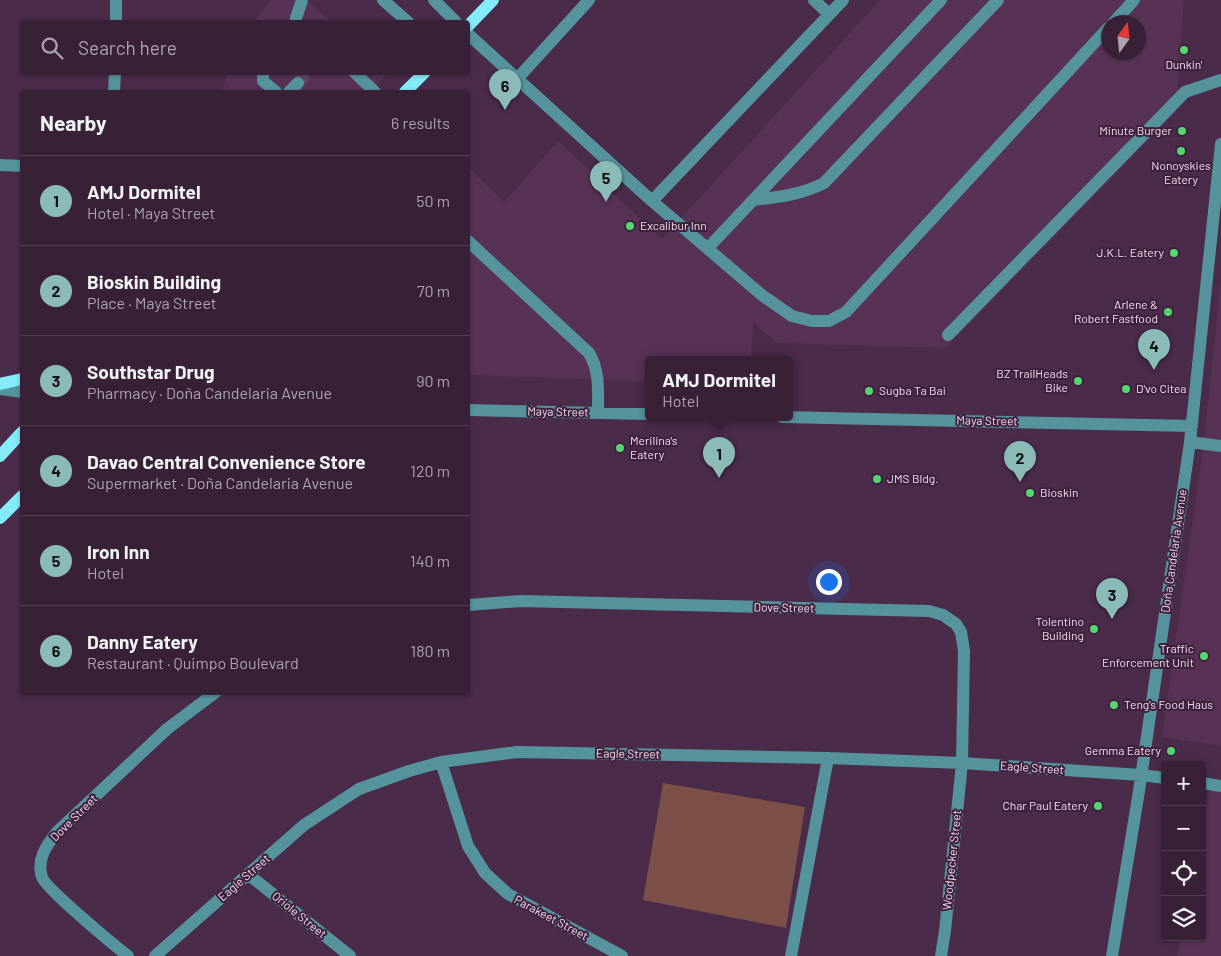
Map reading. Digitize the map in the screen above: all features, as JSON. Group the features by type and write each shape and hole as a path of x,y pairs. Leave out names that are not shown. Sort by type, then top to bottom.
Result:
{"main road":[{"path":"470,24 493,0"},
{"path":"408,90 422,75"},
{"path":"0,384 20,379"},
{"path":"0,456 20,434"},
{"path":"0,518 20,498"}],"street":[{"path":"116,0 116,20"},
{"path":"296,20 302,0"},
{"path":"383,0 406,20"},
{"path":"434,0 454,20"},
{"path":"517,79 589,0"},
{"path":"814,0 829,14"},
{"path":"652,201 843,0"},
{"path":"708,248 941,0"},
{"path":"753,200 800,193 824,183 998,0"},
{"path":"1120,15 1134,0"},
{"path":"470,36 652,201 763,296 792,316 812,321 829,321 846,312 1101,36"},
{"path":"114,90 115,75"},
{"path":"263,75 264,81 274,90"},
{"path":"357,75 373,90"},
{"path":"948,334 1185,92 1221,80"},
{"path":"291,90 298,82"},
{"name":"Doña Candelaria Avenue","path":"1112,956 1141,775 1190,442 1221,144"},
{"path":"0,166 20,166"},
{"path":"470,243 589,353 596,368 598,413"},
{"path":"0,389 20,392"},
{"name":"Maya Street","path":"470,410 645,414"},
{"name":"Maya Street","path":"793,417 1192,426"},
{"path":"1190,442 1221,446"},
{"name":"Dove Street","path":"470,605 521,601 929,611 943,615 956,624 961,632 964,651 962,763"},
{"name":"Dove Street","path":"128,956 42,879 40,862 45,848 57,832 168,729 212,695"},
{"name":"Eagle Street","path":"155,956 304,825 359,789 441,762 517,752 828,758 962,763 1161,778"},
{"path":"791,956 828,758"},
{"name":"Parakeet Street","path":"441,762 468,846 485,873 508,894 622,956"},
{"name":"Woodpecker Street","path":"941,956 962,763"},
{"path":"1206,784 1221,786"},
{"name":"Oriole Street","path":"248,874 350,956"}],"shaded area":[{"path":"271,0 307,0 329,20 256,20"},
{"path":"880,0 1184,0 1176,112 946,348 777,343 753,322 751,356 645,356 645,381 470,375 470,169 504,202 558,141 662,239"},
{"path":"227,75 386,75 372,90 223,90"},
{"path":"1221,280 1221,746 1162,737 1203,449"},
{"path":"663,783 805,807 786,928 643,900"},
{"path":"1211,785 1221,787 1221,956 1177,956 1180,941 1206,941 1206,809"}],"tunnel":[{"path":"298,83 305,75"}],"place":[{"name":"Dunkin'","path":"1184,50"},
{"name":"Danny Eatery","path":"505,110"},
{"name":"Minute Burger","path":"1182,131"},
{"name":"Nonoyskies Eatery","path":"1181,151"},
{"name":"Iron Inn","path":"606,202"},
{"name":"Excalibur Inn","path":"630,226"},
{"name":"J.K.L. Eatery","path":"1174,253"},
{"name":"Arlene & Robert Fastfood","path":"1168,312"},
{"name":"Davao Central Convenience Store","path":"1154,370"},
{"name":"BZ TrailHeads Bike","path":"1078,381"},
{"name":"D'vo Citea","path":"1126,389"},
{"name":"Sugba Ta Bai","path":"869,391"},
{"name":"Merilina's Eatery","path":"620,448"},
{"name":"AMJ Dormitel","path":"719,478"},
{"name":"JMS Bldg.","path":"877,479"},
{"name":"Bioskin Building","path":"1020,482"},
{"name":"Bioskin","path":"1030,493"},
{"name":"Southstar Drug","path":"1112,619"},
{"name":"Tolentino Building","path":"1094,629"},
{"name":"Traffic Enforcement Unit","path":"1204,656"},
{"name":"Teng's Food Haus","path":"1114,705"},
{"name":"Gemma Eatery","path":"1171,751"},
{"name":"Char Paul Eatery","path":"1098,806"}]}
